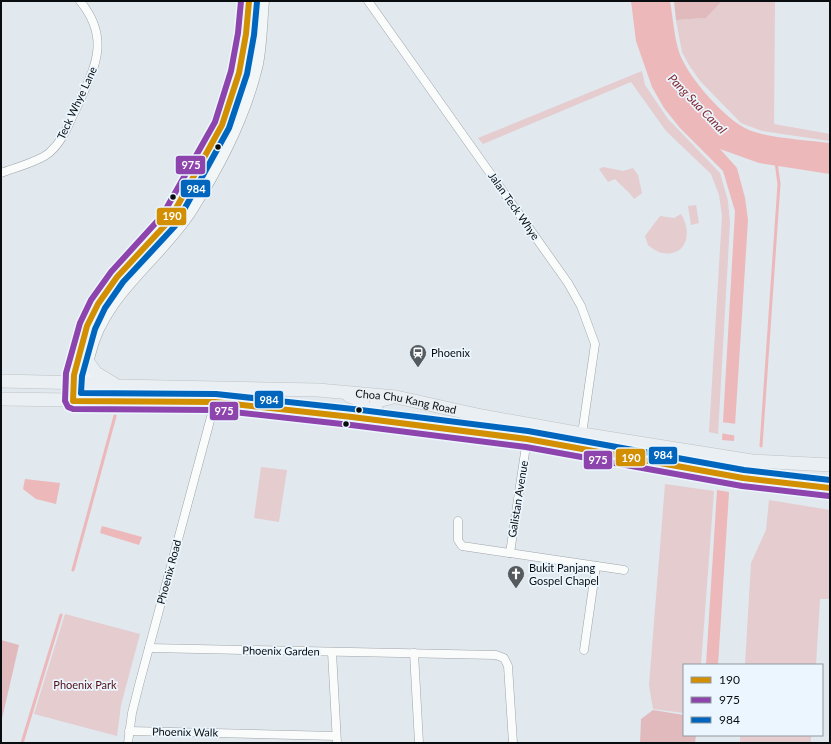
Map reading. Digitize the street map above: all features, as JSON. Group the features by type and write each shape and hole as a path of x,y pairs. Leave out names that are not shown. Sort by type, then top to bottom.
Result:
{"main road":[{"path":"79,384 74,375 88,326 100,300 117,277 169,220 222,125 239,73 246,34 249,1"},
{"path":"79,400 79,384 88,362 93,339 112,304 184,220 207,183 234,132 257,63 263,1"},
{"path":"88,362 104,379 117,386"},
{"name":"Choa Chu Kang Road","path":"1,381 117,386 342,392 396,397 495,418 582,434 752,461 830,464"},
{"path":"342,392 363,402 364,407 362,412 352,417"},
{"path":"392,422 379,414 375,408 375,404 377,401 396,397"},
{"name":"Choa Chu Kang Road","path":"1,399 215,402 352,417 527,439 744,478 830,488"}],"street":[{"name":"Teck Whye Lane","path":"1,173 45,156 60,142 89,80 97,60 98,42 93,22 88,11 80,1"},
{"name":"Jalan Teck Whye","path":"368,1 568,283 581,306 594,344 584,404 582,434"},
{"name":"Phoenix Road","path":"128,743 132,713 215,402"},
{"path":"495,418 524,430 527,434 527,439"},
{"name":"Galistan Avenue","path":"510,553 527,439"},
{"name":"Galistan Avenue","path":"458,521 457,530 459,544 624,570"},
{"path":"584,650 596,566"},
{"name":"Phoenix Garden","path":"149,648 496,655 504,658 508,666 513,743"},
{"name":"Phoenix Walk","path":"129,731 336,739 332,652"},
{"path":"414,654 419,743"}],"green space":[{"path":"722,1 775,1 774,124 830,134 830,141 762,131 741,123 700,81 682,52 676,20 706,18"},
{"path":"642,71 645,85 668,119 720,173 728,201 730,223 718,434 709,432 722,216 719,195 711,174 666,131 631,82 483,144 478,138"},
{"path":"603,167 623,171 633,168 638,175 642,193 634,199 615,179 608,182 599,169"},
{"path":"696,205 699,223 691,225 688,206"},
{"path":"681,214 687,235 682,247 671,253 662,253 656,251 648,245 645,236 660,216 674,218"},
{"path":"261,467 287,470 279,522 254,518"},
{"path":"665,484 714,491 701,664 683,664 683,713 653,709 649,685"},
{"path":"769,500 830,510 830,599 820,599 816,664 745,664 751,563 766,530"},
{"name":"Phoenix Park","path":"65,614 140,634 121,705 117,736 34,714"},
{"path":"740,736 811,736 811,743 740,743"}],"shaded area":[{"path":"674,1 722,1 706,18 676,20"},
{"path":"1,640 19,645 1,723"},
{"path":"653,710 683,715 683,736 696,736 695,743 640,743 641,719"}],"water":[{"name":"Pang Sua Canal","path":"631,1 670,1 676,40 683,62 698,85 718,107 739,125 757,133 767,135 830,143 830,174 759,163 720,149 737,168 745,198 748,220 734,441 722,440 735,211 723,171 680,128 664,108 652,87 636,41"},
{"path":"25,479 60,483 56,504 36,499 23,489"},
{"path":"717,490 729,492 718,664 706,664"},
{"path":"102,526 142,537 139,545 100,533"}],"pier":[{"path":"721,422 737,424 737,436 720,433"}],"waterway":[{"path":"761,446 779,184 776,162"},
{"path":"73,570 115,416"},
{"path":"22,743 61,615"}],"transit line":[{"name":"975","path":"241,1 238,33 231,71 215,122 162,216 111,272 91,300 80,323 66,373 65,401 68,407 73,409 215,410 351,425 526,447 742,486 829,496"},
{"name":"190","path":"249,1 246,34 239,73 222,125 169,221 117,277 98,304 87,326 74,375 73,401 215,402 352,417 527,439 743,478 830,488"},
{"name":"984","path":"257,2 254,35 247,74 229,128 175,226 123,282 105,308 95,329 82,376 81,393 216,394 353,409 528,431 744,470 830,480"}],"place":[{"name":"Phoenix","path":"418,368"},
{"name":"Bukit Panjang Gospel Chapel","path":"516,589"}]}
